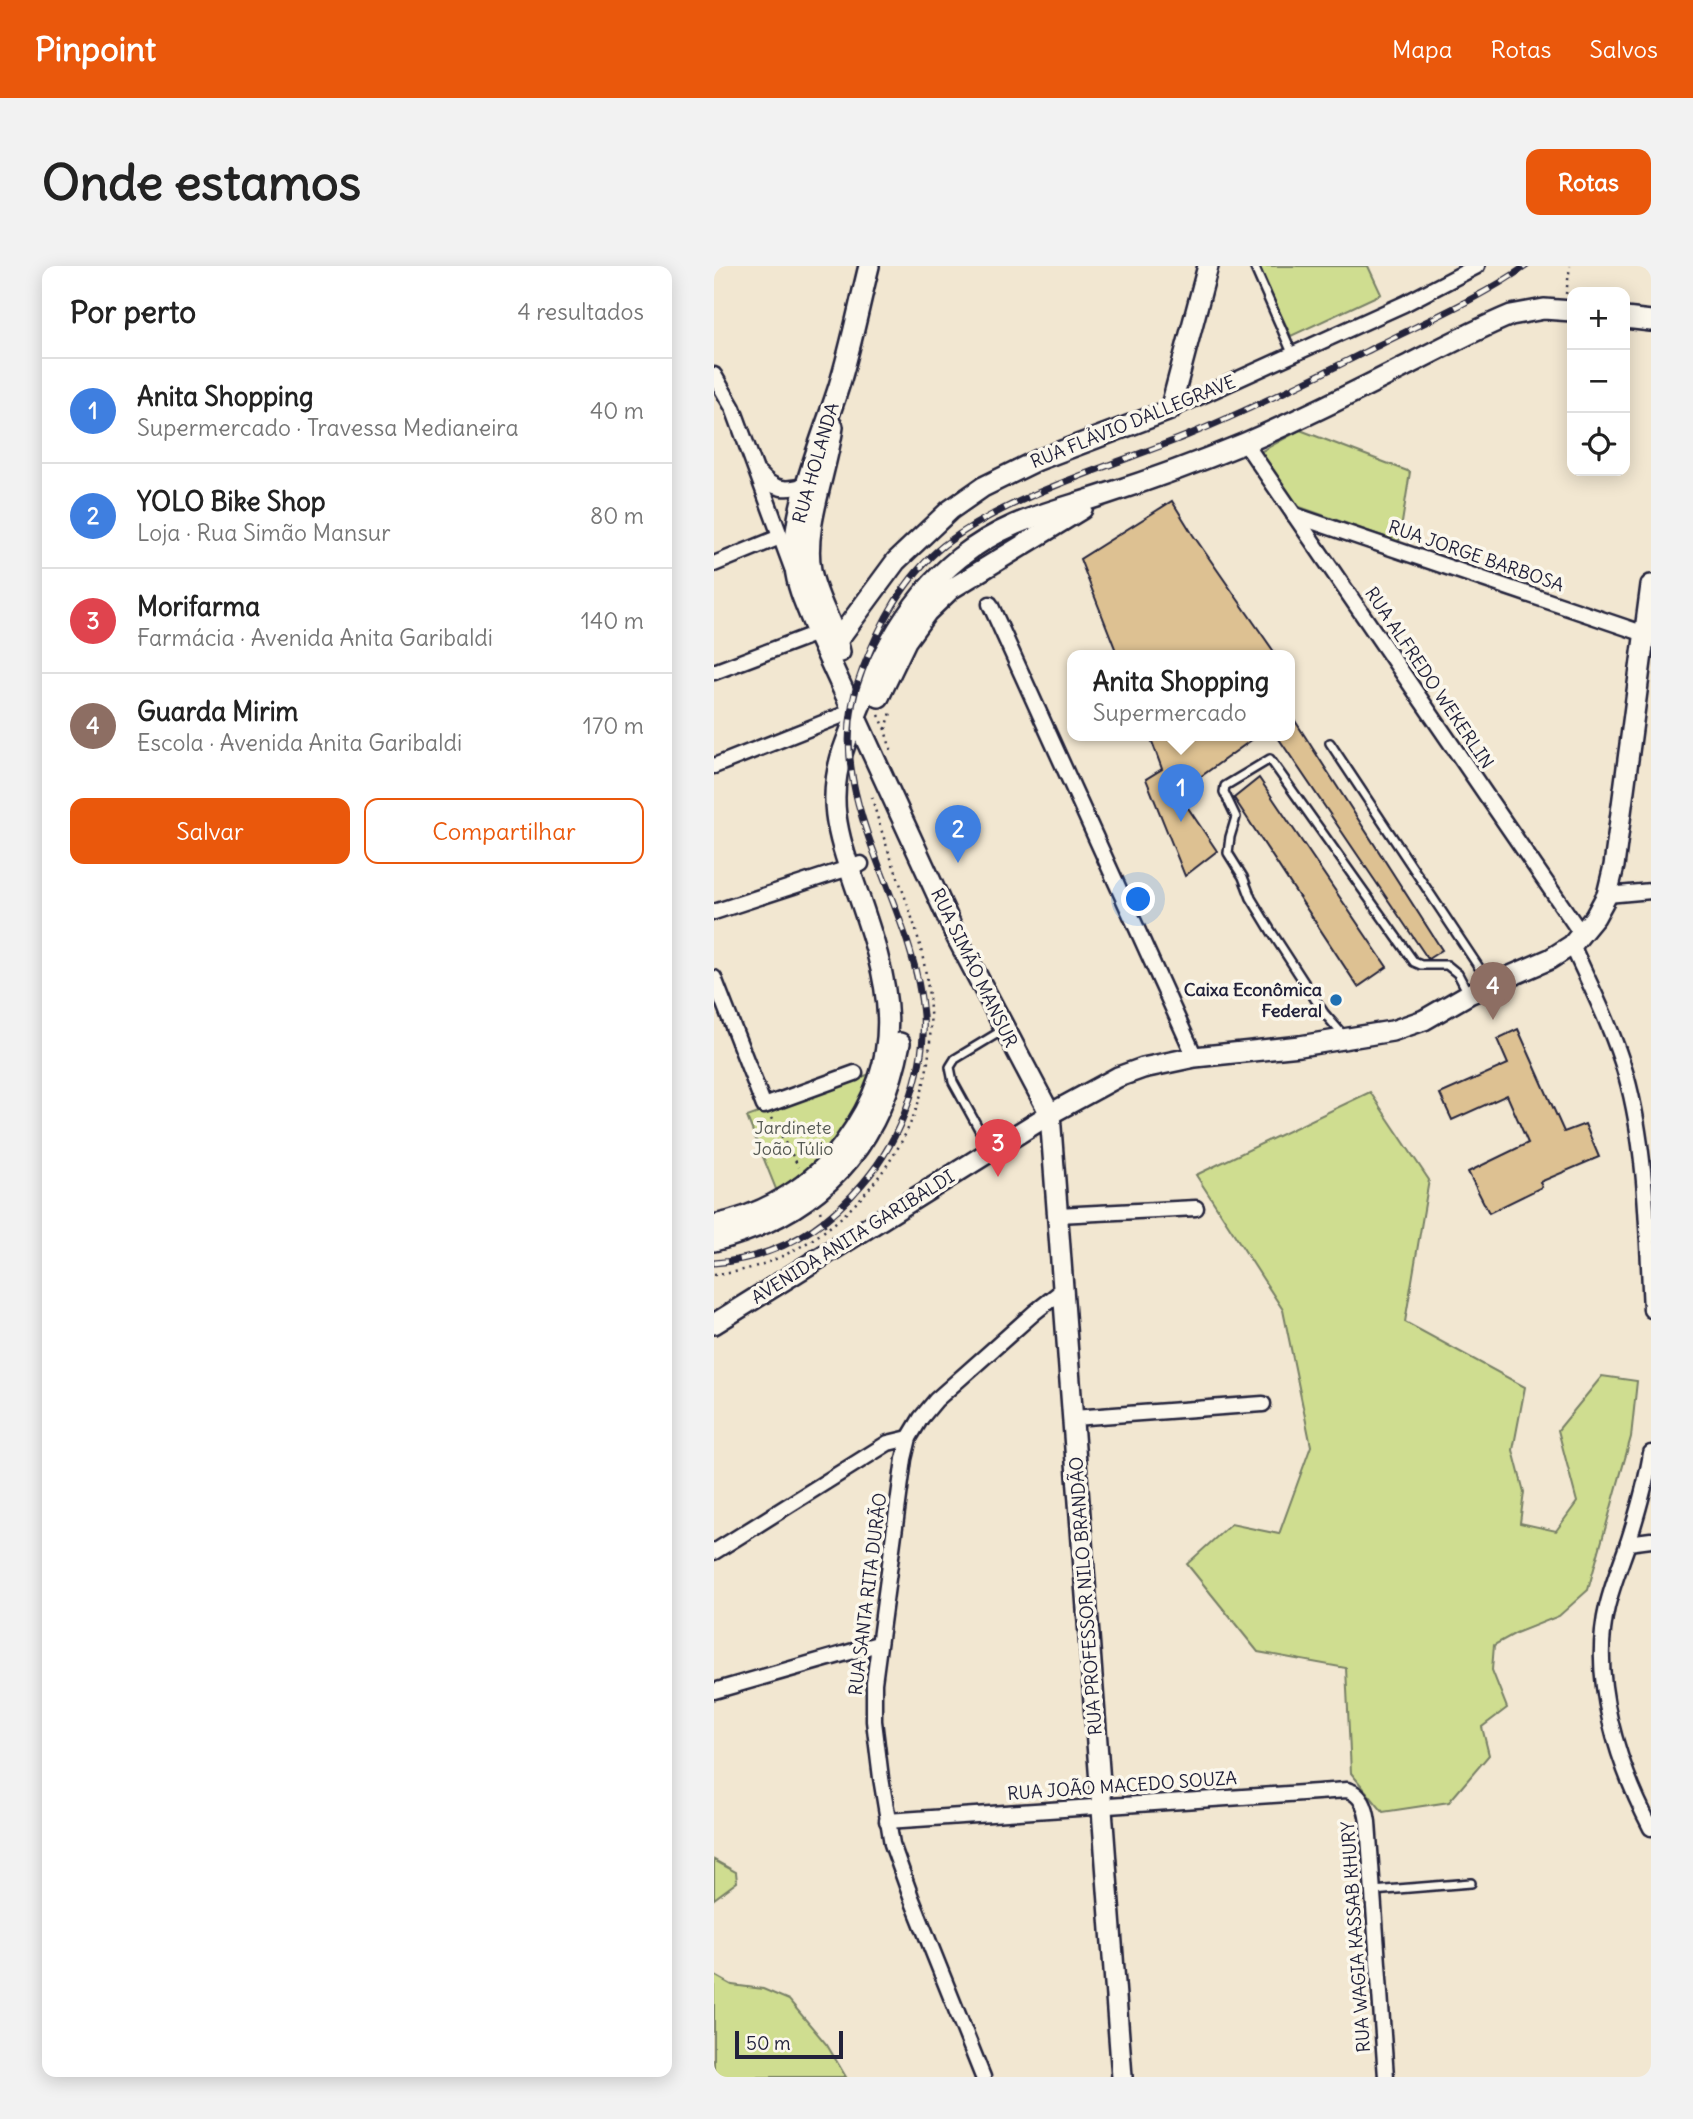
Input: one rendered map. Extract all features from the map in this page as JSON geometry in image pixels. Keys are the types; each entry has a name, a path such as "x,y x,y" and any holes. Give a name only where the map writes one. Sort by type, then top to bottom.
{"main road":[{"name":"RUA HOLANDA","path":"806,582 795,568 796,536 816,450 839,384 869,266"},
{"path":"1170,410 1208,266"},
{"path":"714,1225 730,1222 776,1203 807,1181 836,1154 866,1108 876,1086 887,1039 888,1012 882,965 855,866 844,807 843,786 855,716 892,636 911,607 956,560 993,533 1015,523 1104,495 1245,443 1327,406 1511,315 1527,310 1567,310"},
{"path":"1630,319 1651,321"},
{"name":"RUA HOLANDA","path":"806,582 810,567 811,536 829,455 839,384"},
{"name":"RUA FLÁVIO DALLEGRAVE","path":"837,641 896,561 950,510 983,487 1038,460 1170,410"},
{"path":"855,716 927,612 951,589 1104,495"},
{"name":"RUA SIMÃO MANSUR","path":"806,582 817,633 855,716 957,938 1050,1114"},
{"name":"RUA SIMÃO MANSUR","path":"806,582 837,641 855,716"},
{"name":"AVENIDA ANITA GARIBALDI","path":"714,1324 1050,1114 1118,1077 1155,1065 1195,1057 1300,1046 1392,1031 1424,1020 1469,994 1550,959 1577,940 1595,917 1607,895 1617,848 1644,690 1644,634 1651,584"},
{"path":"845,677 860,684 875,674"},
{"path":"714,1241 762,1226 807,1199 833,1178 871,1130 885,1100 900,1041 900,990 892,955 855,866"},
{"name":"RUA PROFESSOR NILO BRANDÃO","path":"1050,1114 1122,2077"}],"street":[{"name":"RUA FLÁVIO DALLEGRAVE","path":"1170,410 1293,356 1477,266"},
{"name":"RUA SIMÃO MANSUR","path":"714,375 733,408 780,537 806,582"},
{"name":"RUA ALFREDO WEKERLIN","path":"1245,443 1577,940 1621,1058 1647,1166 1651,1310"},
{"path":"755,468 765,480 784,490 808,484"},
{"name":"RUA JORGE BARBOSA","path":"1294,515 1644,634"},
{"path":"714,564 780,537"},
{"path":"990,604 1195,1057"},
{"path":"714,672 817,633"},
{"path":"714,766 855,716"},
{"path":"714,912 855,866"},
{"path":"1607,895 1651,891"},
{"path":"714,978 764,1106 855,1073"},
{"path":"1058,1215 1196,1208"},
{"name":"RUA SANTA RITA DURÃO","path":"983,2077 901,1871 887,1821 873,1701 878,1644 909,1438 921,1418 950,1386 1063,1290"},
{"path":"1073,1418 1263,1404"},
{"path":"714,1552 888,1443 909,1438"},
{"path":"1651,1453 1641,1501 1607,1605 1602,1653 1606,1696 1614,1734 1630,1784 1651,1828"},
{"path":"1628,1543 1651,1540"},
{"path":"714,1691 878,1644"},
{"name":"RUA JOÃO MACEDO SOUZA","path":"887,1821 1347,1790 1359,1796"},
{"name":"RUA WAGIA KASSAB KHURY","path":"1359,1796 1366,1812 1386,2077"}],"lane":[{"path":"1254,266 1293,356"},
{"path":"1330,743 1490,985"},
{"path":"1346,1038 1324,1013 1271,931 1228,853 1236,817 1224,792 1225,786 1270,759 1414,962 1422,965 1447,965 1458,974 1469,994"},
{"path":"992,1151 953,1082 950,1067 955,1059 1004,1030"},
{"path":"1373,1891 1471,1883"}],"path":[{"path":"1570,266 1570,287"},
{"path":"886,729 893,755"},
{"path":"764,1106 807,1181"},
{"path":"817,1203 834,1249"}],"green space":[{"path":"1258,266 1368,266 1381,294 1291,336"},
{"path":"1300,430 1410,472 1399,542 1294,505 1260,452"},
{"name":"Jardinete João Túlio","path":"873,1073 850,1121 820,1160 778,1194 747,1117"},
{"path":"1370,1092 1429,1180 1405,1322 1525,1387 1513,1450 1524,1492 1520,1523 1556,1531 1577,1502 1558,1430 1602,1376 1637,1381 1631,1437 1588,1590 1559,1616 1494,1645 1492,1670 1507,1708 1482,1727 1489,1755 1449,1802 1383,1812 1351,1773 1346,1668 1258,1652 1187,1564 1231,1524 1279,1534 1311,1446 1283,1310 1196,1175"},
{"path":"714,1860 736,1872 737,1882 714,1899"},
{"path":"714,1975 732,1985 763,1989 789,2000 827,2045 846,2077 714,2077"}],"building":[{"path":"1172,501 1273,650 1116,650 1080,559"},
{"path":"1295,721 1442,950 1428,959 1280,741 1295,741"},
{"path":"1152,741 1250,741 1178,793 1217,851 1185,876 1146,779 1162,769"},
{"path":"1259,778 1387,967 1358,987 1234,798"},
{"path":"1518,1029 1564,1132 1585,1124 1599,1157 1540,1182 1542,1187 1489,1213 1468,1172 1528,1143 1507,1095 1452,1120 1440,1094 1508,1064 1497,1039"}],"railway":[{"path":"714,1263 737,1260 778,1248 797,1239 832,1215 863,1183 883,1156 900,1125 915,1082 922,1049 923,1026 916,971 858,802 850,760 850,716 862,671 877,636 895,602 917,572 944,545 999,511 1061,483 1186,436 1259,404 1454,308 1526,266"}],"place":[{"name":"Anita Shopping","path":"1181,822"},
{"name":"YOLO Bike Shop","path":"958,863"},
{"name":"Caixa Econômica Federal","path":"1336,1000"},
{"name":"Guarda Mirim","path":"1493,1020"},
{"name":"Morifarma","path":"998,1177"}]}
